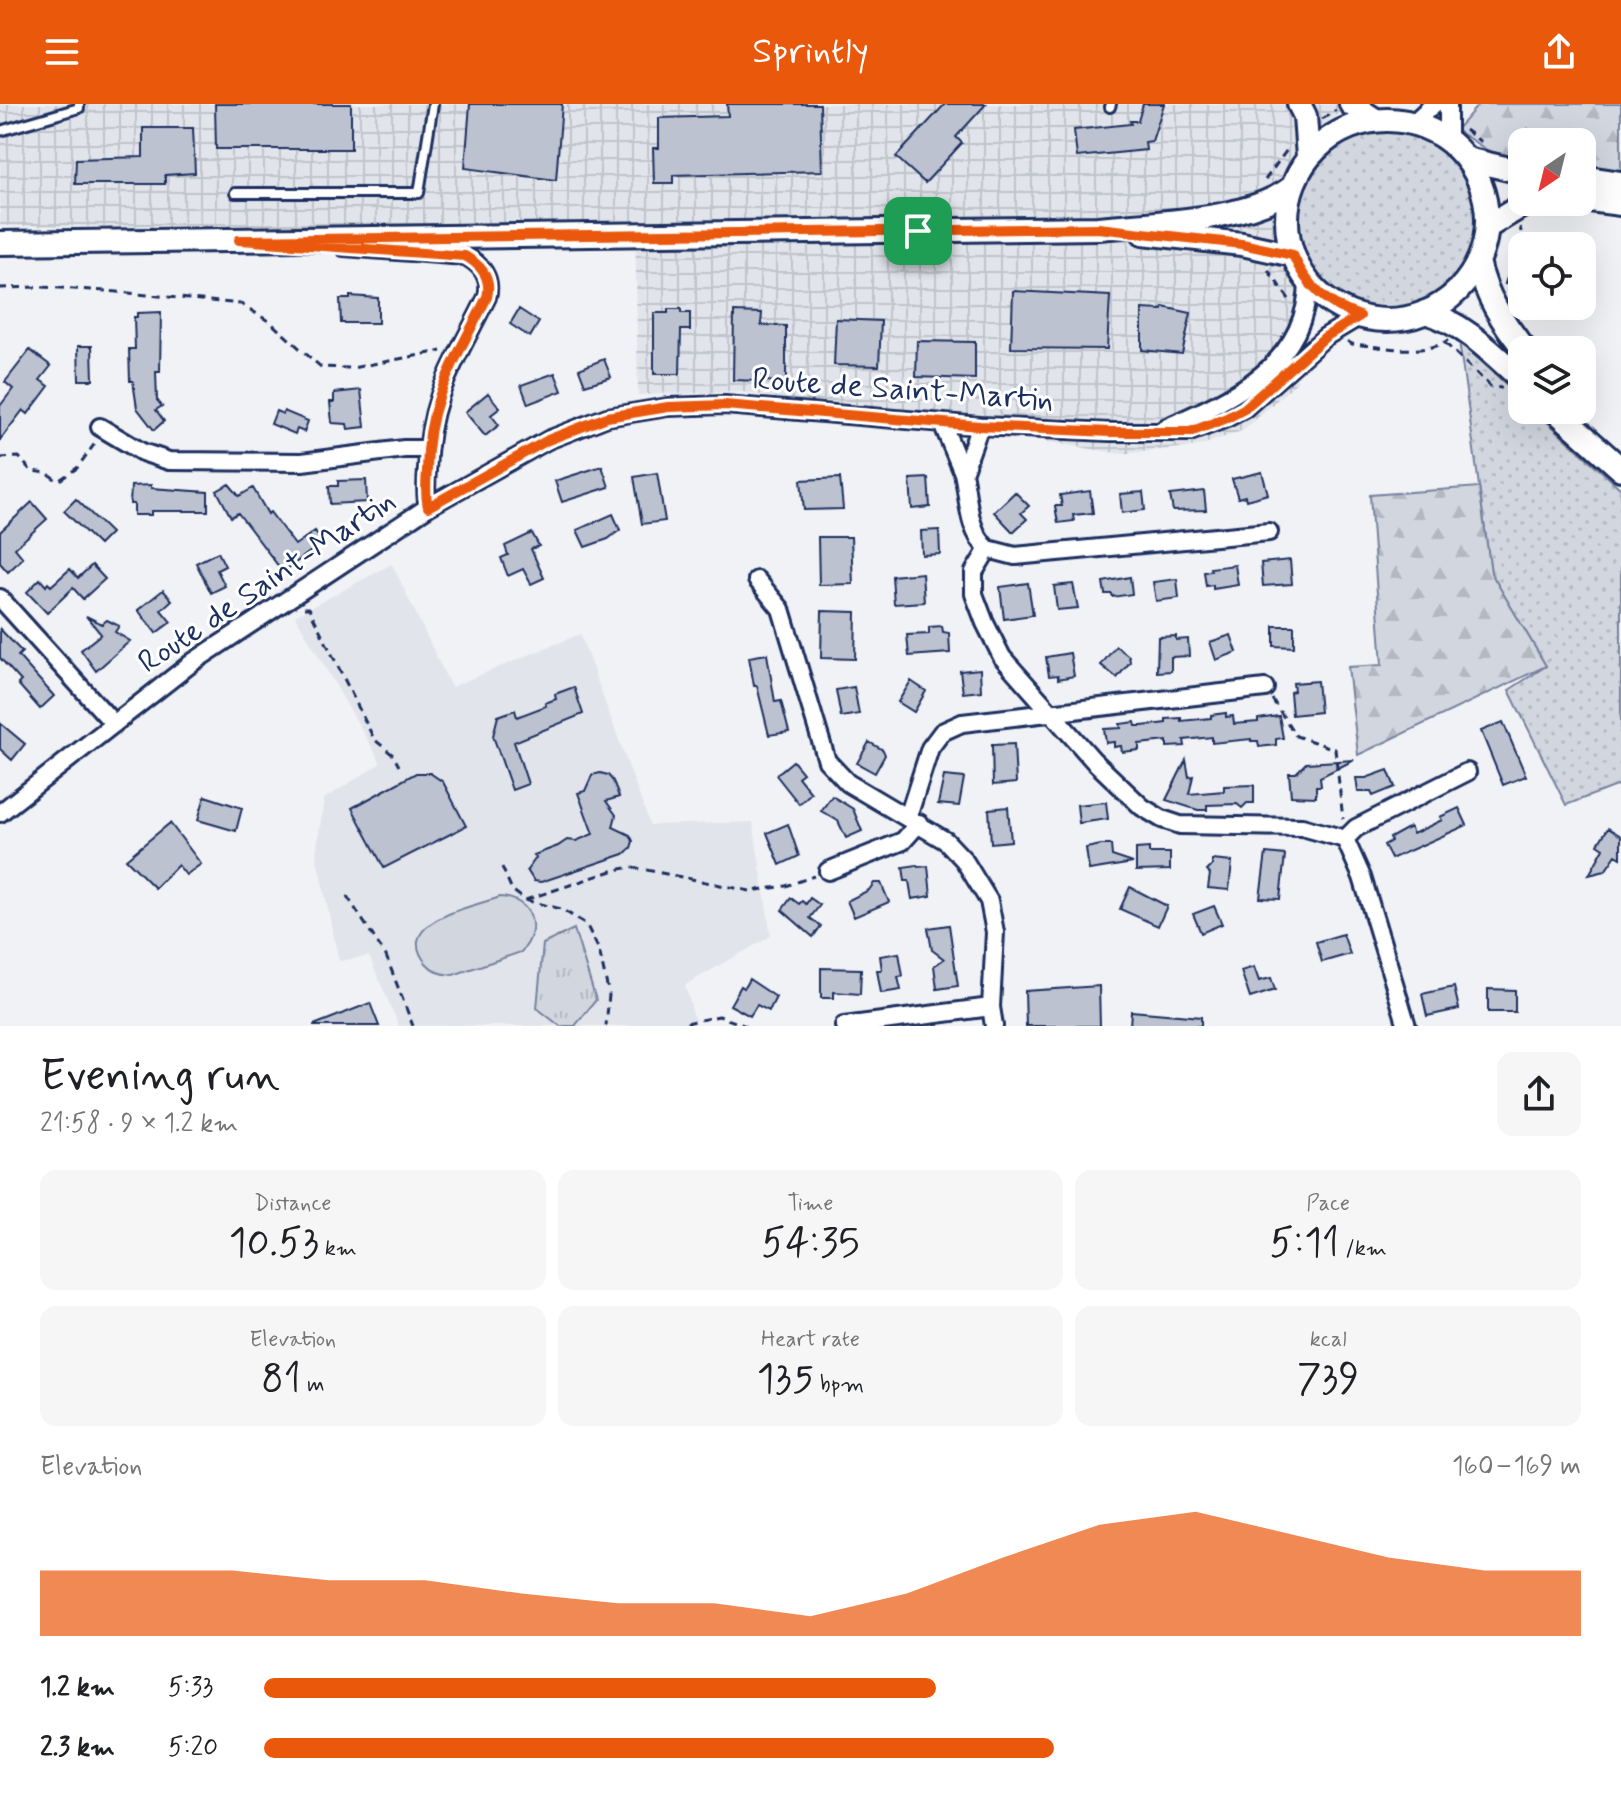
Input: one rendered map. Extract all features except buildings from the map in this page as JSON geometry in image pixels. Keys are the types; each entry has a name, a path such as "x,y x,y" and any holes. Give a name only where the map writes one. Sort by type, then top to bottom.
{"main road":[{"path":"1299,104 1305,116 1308,157"},
{"path":"1351,104 1375,120"},
{"path":"1375,120 1413,123 1448,140 1466,159 1480,184 1485,198 1487,227 1478,261 1457,292 1425,312 1393,320 1360,316 1327,301 1308,282 1293,255 1286,222 1291,188 1308,157 1338,132 1375,120"},
{"path":"1466,159 1508,169"},
{"path":"1596,179 1621,183"},
{"path":"0,243 1098,228 1253,209 1277,199 1291,188"},
{"path":"1596,201 1621,204"},
{"path":"1487,227 1508,214"},
{"path":"1098,228 1265,248 1293,255"},
{"path":"1478,261 1491,300 1515,336"},
{"path":"1425,312 1438,316 1453,336 1508,378"},
{"path":"1572,424 1621,469"},
{"path":"1583,424 1600,447"}],"street":[{"path":"1413,123 1443,107 1448,140"},
{"path":"239,240 465,256 476,262 485,273 489,288 487,297 447,371 432,416 427,449 428,507"},
{"path":"1156,432 1215,406 1251,385 1284,350 1304,312 1308,282"},
{"name":"Route de Saint-Martin","path":"0,813 193,662 428,507 548,440 607,417 668,407 725,405 980,426 1190,432 1227,418 1258,398 1333,332 1360,316"},
{"path":"942,423 963,473 972,524 981,543 988,549 1015,556 1269,532"},
{"path":"963,473 980,426"},
{"path":"100,427 142,452 169,461 302,462 427,449"},
{"path":"988,549 974,572 974,594 1002,657 1093,760 1142,807 1180,825 1302,827 1345,839"},
{"path":"757,580 781,609 827,761 848,783 946,841 964,860 989,901 995,932 991,1007 994,1026"},
{"path":"0,598 114,724"},
{"path":"828,871 903,841 913,820 930,748 942,732 962,723 1265,688"},
{"path":"1345,839 1356,828 1467,772"},
{"path":"1345,839 1362,877 1407,1026"},
{"path":"844,1026 991,1007"}],"lane":[{"path":"0,131 79,108 79,104"},
{"path":"235,193 419,193 433,104"}],"path":[{"path":"1262,205 1261,187 1285,150 1345,104"},
{"path":"1443,107 1464,121 1465,131 1488,146"},
{"path":"1491,300 1506,284 1522,236 1523,216"},
{"path":"1265,248 1267,267 1286,299 1304,312"},
{"path":"0,288 75,289 241,304 270,322 321,367 352,368 445,350 456,355"},
{"path":"1333,332 1352,344 1419,348 1453,336 1491,387 1508,386"},
{"path":"0,458 19,457 31,471 47,473 58,481 87,456 95,445 100,427"},
{"path":"294,608 309,608 374,739 393,755 399,766"},
{"path":"1265,688 1296,736 1335,749 1345,839"},
{"path":"502,867 512,890 525,900 561,909 586,924 599,950 609,995 606,1026"},
{"path":"525,900 632,867 750,891 786,886 828,871"},
{"path":"347,896 386,956 413,1026"},
{"path":"673,1026 719,1016 746,1026"}],"shaded area":[{"path":"0,104 1352,104 1296,146 1289,166 1276,183 1276,238 1298,279 1298,315 1275,351 1298,381 1244,430 1199,446 1122,454 742,392 638,395 635,220 346,228 0,226"},
{"path":"392,564 451,687 580,634 650,825 753,822 771,936 685,985 695,1022 676,1026 399,1026 369,956 339,961 316,854 324,799 381,763 295,616"}],"green space":[{"path":"1479,104 1621,104 1621,177 1596,173 1596,128 1508,128 1508,159 1498,157 1456,130"},
{"path":"1386,132 1420,138 1449,158 1469,187 1475,221 1469,255 1449,284 1420,304 1386,310 1352,304 1323,284 1303,255 1297,221 1303,187 1323,158 1352,138"},
{"path":"1459,341 1508,386 1508,424 1549,424 1621,489 1621,784 1566,805 1509,690 1546,666 1491,573"},
{"path":"1479,487 1491,573 1546,666 1358,755 1348,667 1382,665 1370,495"},
{"path":"500,897 519,903 530,916 531,934 521,952 453,975 438,972 426,963 418,949 419,936 427,926 456,911"},
{"path":"574,929 596,1000 575,1026 560,1026 537,1008 543,944"}],"route":[{"path":"1098,228 1280,251 1293,255 1303,276 1320,295 1335,306 1360,316 1325,337 1244,409 1190,432 980,426 725,405 668,407 607,417 548,440 428,507 427,449 432,416 447,371 487,297 489,288 485,273 476,262 465,256 239,240 738,234 918,231 1098,228"}]}
